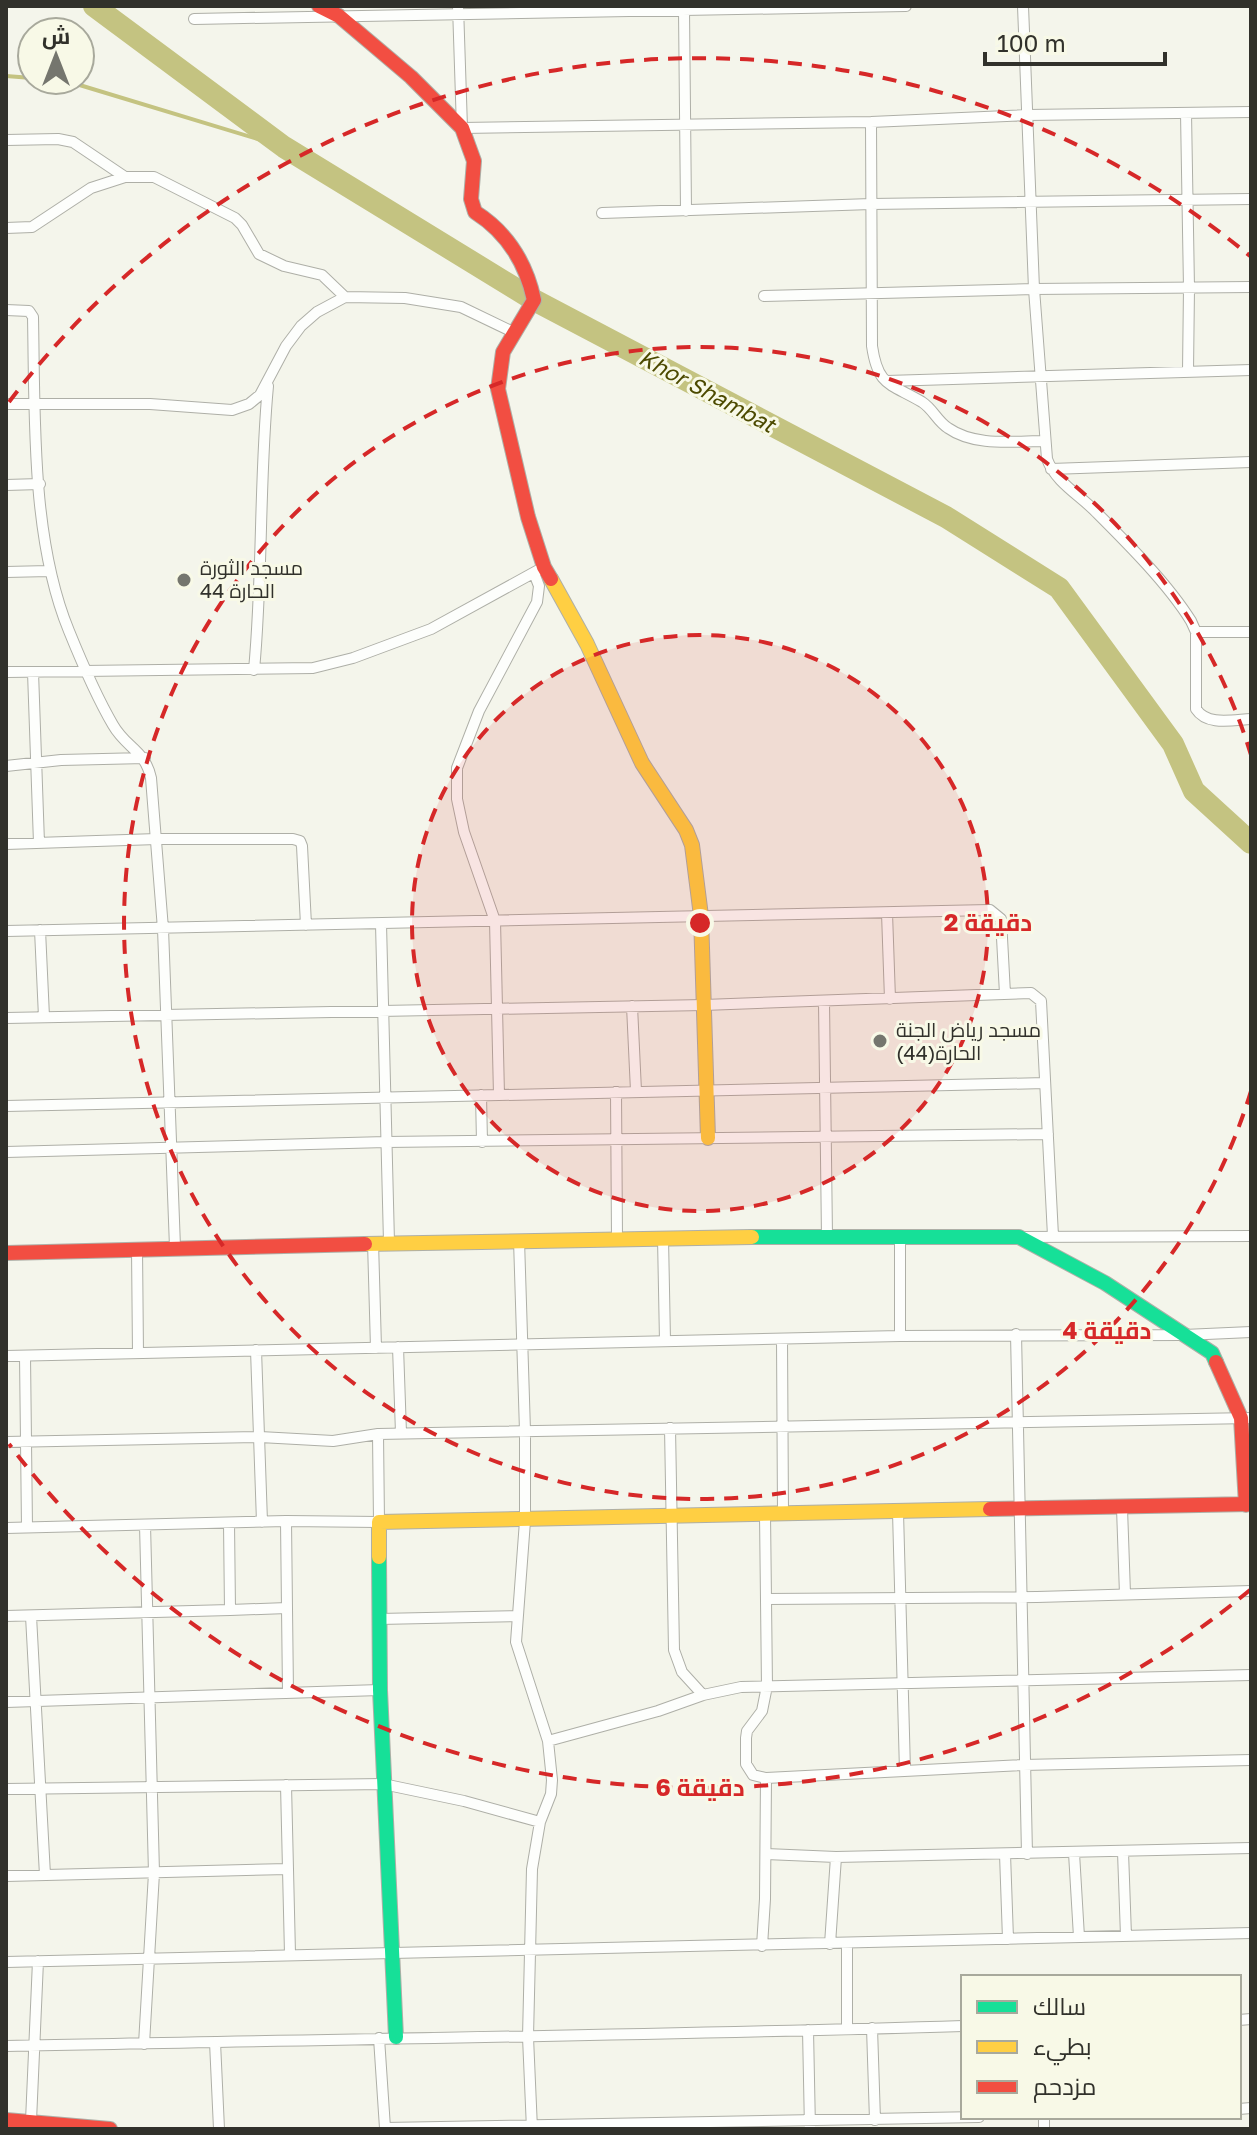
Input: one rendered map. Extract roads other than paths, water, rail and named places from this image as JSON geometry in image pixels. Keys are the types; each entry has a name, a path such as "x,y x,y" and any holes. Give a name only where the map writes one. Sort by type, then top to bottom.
{"street":[{"path":"319,6 339,16 411,77 462,128 1251,112"},
{"path":"194,19 458,10 906,6"},
{"path":"1023,6 1039,375 1045,441 1051,469 1129,546 1185,611 1196,632 1196,709 1201,716 1209,720 1251,719"},
{"path":"458,10 462,128 474,161 471,199 475,212 494,224 528,271 534,300 503,352 498,389 539,570 539,592 537,602 479,711 457,768 457,799 464,832 495,921 499,1095"},
{"path":"684,10 686,211"},
{"path":"1186,113 1188,371"},
{"path":"871,122 872,346 875,366 885,381 930,407 944,426 958,434 977,440 1045,441"},
{"path":"6,140 58,139 73,142 125,177"},
{"path":"6,228 32,227 91,188 125,177 154,177 221,209 242,225 259,254 284,266 322,275 345,297"},
{"path":"602,213 871,204 1251,199"},
{"path":"764,296 1251,287"},
{"path":"254,670 261,592 261,484 269,384 286,346 301,326 317,312 345,297 405,298 461,307 513,332"},
{"path":"6,310 29,311 33,317 34,404 42,525 49,571 69,631 115,729 145,758 151,778 163,929 175,1247"},
{"path":"885,381 1251,370"},
{"path":"6,404 150,404 232,410 249,404 269,384"},
{"path":"1051,469 1251,462"},
{"path":"6,485 40,484"},
{"path":"6,672 313,668 431,629 539,570"},
{"path":"539,570 587,644 642,763 686,830 692,845 701,916 708,1138"},
{"path":"6,572 49,571"},
{"path":"1196,632 1251,632"},
{"path":"33,672 39,843"},
{"path":"6,766 145,758"},
{"path":"6,844 293,839 300,841 306,925"},
{"path":"6,931 990,910 1001,919 1005,994"},
{"path":"887,913 890,999"},
{"path":"381,924 389,1242"},
{"path":"40,930 44,1017"},
{"path":"6,1018 704,1005 1031,993 1040,998 1053,1236"},
{"path":"824,1002 827,1236"},
{"path":"632,1006 636,1091"},
{"path":"6,1106 1045,1083"},
{"path":"616,1092 617,1238"},
{"path":"481,1095 482,1142"},
{"path":"6,1152 386,1142 1048,1134"},
{"path":"900,1235 900,1336"},
{"path":"6,1253 617,1238 1251,1236"},
{"path":"6,1528 286,1521 525,1521 1249,1504 1246,1418 1212,1353 1105,1283 1019,1237"},
{"path":"663,1238 665,1341"},
{"path":"519,1240 525,1521 516,1642 548,1741 552,1780 551,1794 540,1822 532,1859 528,2037 532,2126"},
{"path":"373,1242 376,1348"},
{"path":"137,1248 138,1353"},
{"path":"6,1356 900,1336 1251,1332"},
{"path":"1016,1334 1027,1854"},
{"path":"782,1339 783,1514"},
{"path":"398,1347 401,1433"},
{"path":"256,1350 262,1522"},
{"path":"25,1356 27,1527"},
{"path":"6,1442 260,1437 333,1441 401,1433 1246,1418"},
{"path":"670,1428 674,1650 682,1672 703,1695"},
{"path":"378,1434 380,1690 396,2037"},
{"path":"1122,1508 1125,1594"},
{"path":"898,1512 905,1771"},
{"path":"765,1514 767,1686 762,1711 747,1731 745,1753 748,1770 753,1775 766,1778 1023,1765 1251,1760"},
{"path":"286,1521 288,1693"},
{"path":"229,1523 230,1610"},
{"path":"144,2044 154,1873 145,1525"},
{"path":"767,1599 1251,1591"},
{"path":"6,1616 287,1608"},
{"path":"31,1616 45,1875"},
{"path":"379,1619 517,1616"},
{"path":"548,1741 658,1711 703,1695 741,1687 1251,1675"},
{"path":"6,1702 380,1690"},
{"path":"762,1946 766,1778"},
{"path":"6,1789 383,1784 464,1801 540,1822"},
{"path":"286,1785 290,1954"},
{"path":"766,1854 836,1857 1251,1848"},
{"path":"1123,1852 1126,1936"},
{"path":"1074,1853 1079,1937"},
{"path":"1005,1854 1008,1939"},
{"path":"830,1944 836,1857"},
{"path":"6,1876 288,1869"},
{"path":"6,1962 1251,1933"},
{"path":"847,1943 847,2029"},
{"path":"31,2121 38,1961"},
{"path":"6,2046 961,2026"},
{"path":"872,2028 875,2120"},
{"path":"808,2030 810,2125"},
{"path":"379,2038 385,2128 810,2125 875,2120 904,2124 961,2119"},
{"path":"215,2042 219,2129"},
{"path":"6,2120 110,2129"}],"waterway":[{"name":"Khor Shambat","path":"94,6 284,147 534,300 946,517 1059,588 1173,744 1194,791 1251,843"},
{"path":"6,76 16,77"},
{"path":"96,90 284,147"}],"place":[{"name":"مسجد الثورة الحارة 44","path":"184,580"},
{"name":"مسجد رياض الجنة الحارة(44)","path":"880,1041"}]}
